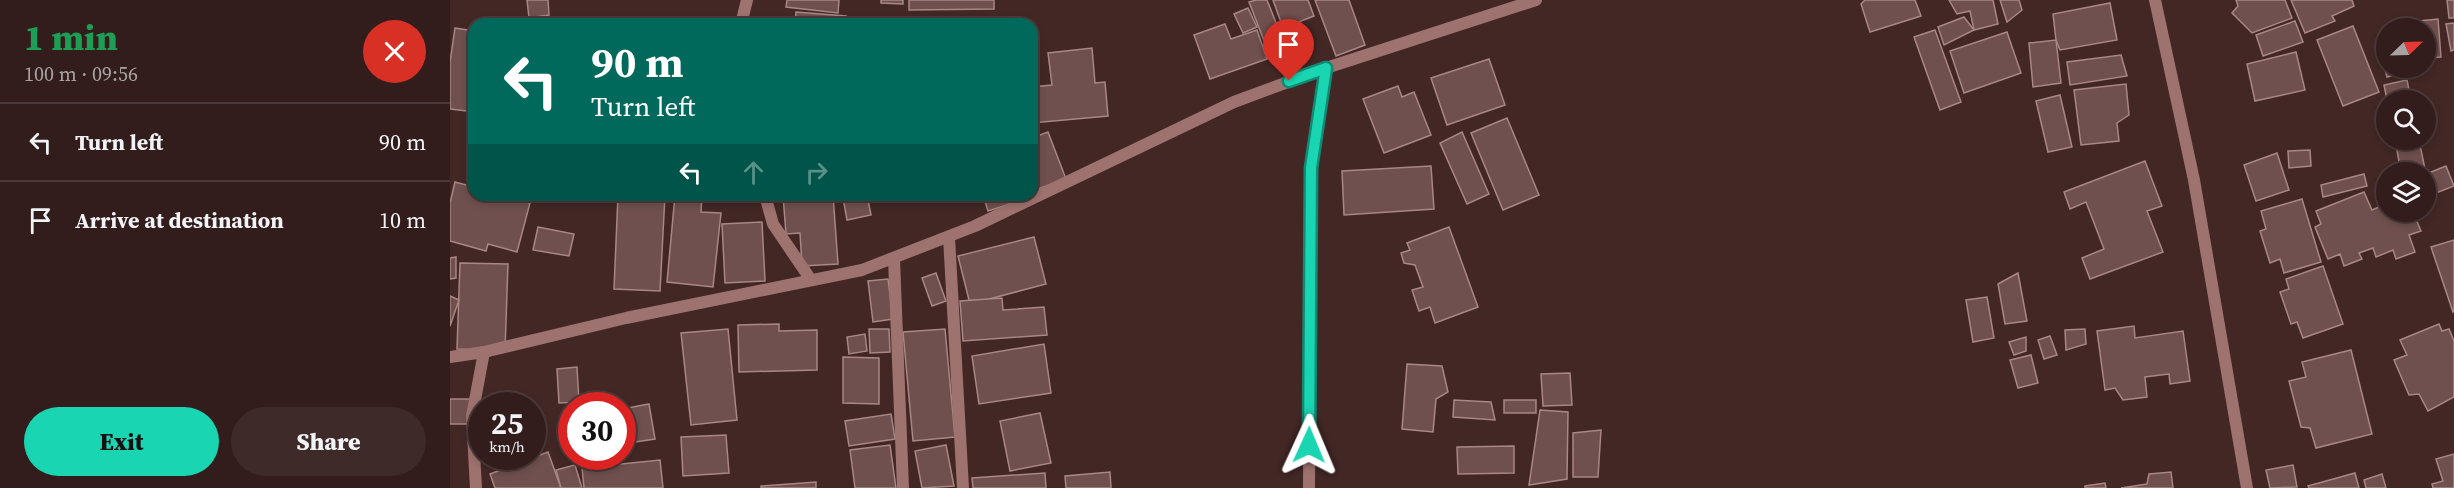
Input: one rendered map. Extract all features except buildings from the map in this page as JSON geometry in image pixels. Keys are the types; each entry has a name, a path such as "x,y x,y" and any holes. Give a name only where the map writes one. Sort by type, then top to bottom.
{"street":[{"path":"742,18 747,0"},
{"path":"1038,195 1234,102 1326,68 1536,0"},
{"path":"2155,0 2194,180 2247,488"},
{"path":"1309,488 1311,168 1326,68"},
{"path":"767,201 773,224 811,280"},
{"path":"450,357 484,352 626,318 862,270 949,237 1025,201"},
{"path":"949,237 963,488"},
{"path":"894,258 903,488"},
{"path":"476,488 472,416 484,352"}],"route":[{"path":"1289,81 1326,68 1311,168 1309,445"}]}
